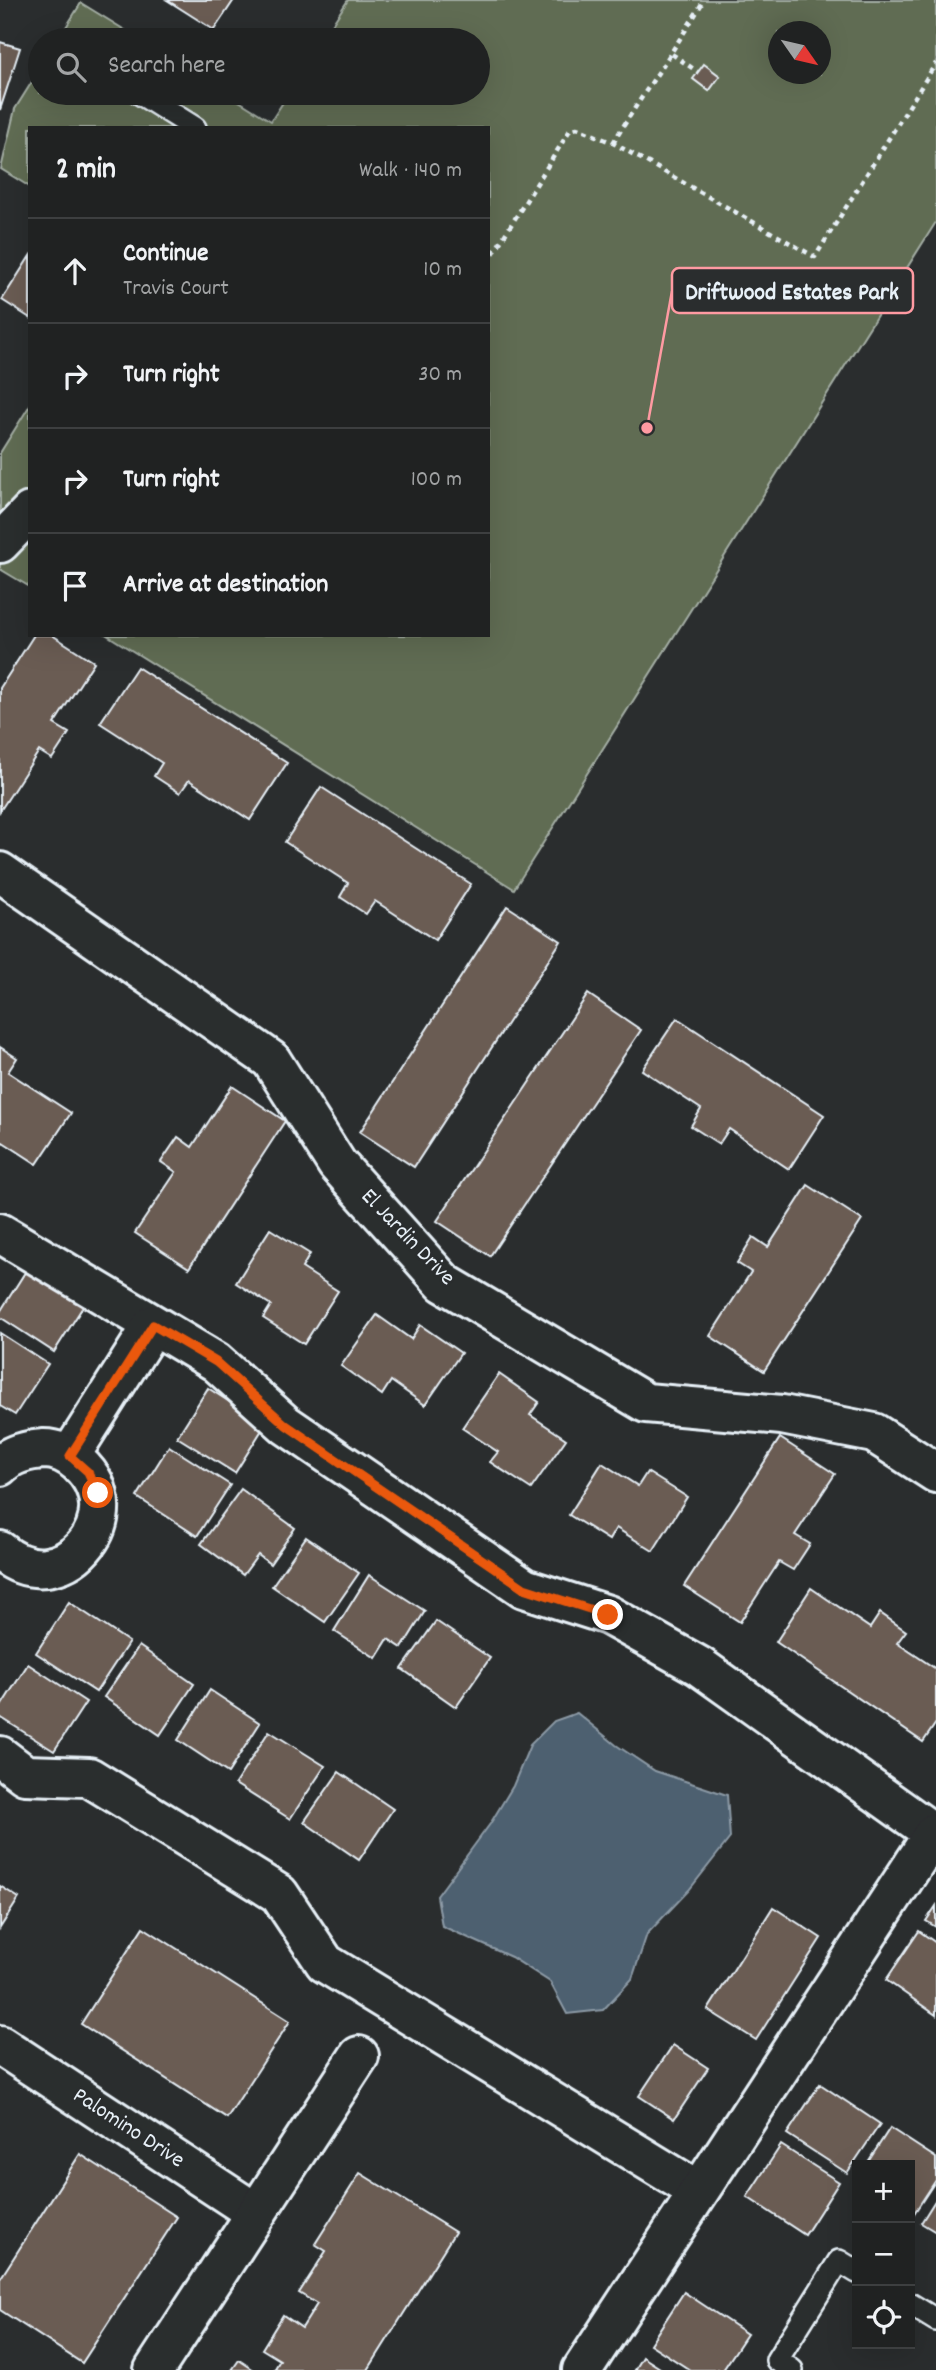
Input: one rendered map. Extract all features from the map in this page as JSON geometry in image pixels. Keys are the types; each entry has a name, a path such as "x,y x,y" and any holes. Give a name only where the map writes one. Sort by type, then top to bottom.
{"street":[{"path":"0,543 28,514"},
{"name":"El Jardin Drive","path":"0,872 271,1060 337,1164 444,1283 646,1403 782,1415 874,1433 936,1473"},
{"path":"0,1233 216,1362 286,1425 524,1588 608,1615 699,1666 935,1834 582,2370"},
{"path":"70,1456 153,1325"},
{"path":"0,1466 4,1461 25,1451 48,1449 70,1456 88,1472 98,1493 99,1516 92,1538 76,1556 56,1566 33,1568 4,1563"},
{"path":"0,1756 25,1775 89,1777 279,1894 325,1963 698,2191"},
{"name":"Palomino Drive","path":"0,2045 256,2213"},
{"path":"154,2370 359,2056"}],"lane":[{"path":"158,105 192,126"},
{"path":"792,2370 777,2360 839,2261 852,2269"},
{"path":"915,2307 936,2320"}],"path":[{"path":"613,143 704,0"},
{"path":"672,54 698,72"},
{"path":"490,259 570,130 577,128 613,143 815,257 936,63"}],"green space":[{"path":"348,0 936,0 936,222 514,889 110,637 490,637 490,126 28,126 28,186 1,169 15,109 28,88 28,105 245,105 271,121 281,105 490,105 490,28 330,28"},
{"path":"81,3 122,28 65,28"},
{"path":"28,408 28,586 0,569 0,453"}],"water":[{"path":"577,1713 616,1745 655,1771 727,1795 730,1838 689,1890 647,1934 632,1979 603,2010 567,2014 550,1982 511,1957 442,1926 437,1896 490,1824 513,1786 530,1745 554,1721"}],"building":[{"path":"167,0 234,0 215,28 211,28"},
{"path":"0,42 20,48 0,110"},
{"path":"704,64 720,76 709,91 693,79"},
{"path":"28,259 28,317 2,300"},
{"path":"33,637 55,637 94,662 54,724 69,733 52,759 39,751 0,811 0,688"},
{"path":"137,667 287,763 250,820 189,780 180,793 154,776 162,763 100,723"},
{"path":"321,787 471,884 435,940 375,901 366,914 340,897 348,883 285,842"},
{"path":"507,906 561,941 414,1167 360,1132"},
{"path":"588,994 641,1030 490,1256 437,1221"},
{"path":"677,1018 824,1115 789,1169 729,1129 719,1144 691,1126 701,1109 642,1070"},
{"path":"0,1047 17,1058 8,1072 71,1113 37,1164 3,1142 0,1146"},
{"path":"232,1086 285,1121 189,1268 135,1233 176,1172 161,1162 178,1137 192,1147"},
{"path":"808,1185 862,1220 764,1371 710,1336 751,1272 737,1263 753,1237 768,1247"},
{"path":"270,1229 310,1254 302,1268 338,1291 304,1344 263,1318 271,1305 236,1283"},
{"path":"29,1266 86,1302 54,1352 0,1317 0,1312"},
{"path":"377,1315 411,1339 420,1325 461,1353 425,1405 391,1381 382,1395 341,1366"},
{"path":"0,1333 48,1364 15,1415 0,1406"},
{"path":"499,1374 539,1402 530,1415 566,1439 531,1489 490,1462 498,1452 462,1428"},
{"path":"208,1388 265,1425 235,1473 177,1437"},
{"path":"780,1438 835,1474 795,1535 810,1544 793,1570 779,1562 740,1622 684,1586"},
{"path":"169,1446 230,1485 197,1536 137,1497"},
{"path":"602,1463 638,1486 647,1472 687,1497 653,1551 616,1528 609,1540 569,1515"},
{"path":"241,1489 295,1528 270,1564 258,1555 243,1575 201,1544"},
{"path":"306,1537 359,1573 325,1622 272,1586"},
{"path":"369,1575 425,1611 402,1648 388,1639 376,1658 334,1631"},
{"path":"811,1588 870,1628 880,1613 906,1631 897,1643 936,1669 936,1723 923,1742 776,1642"},
{"path":"69,1602 129,1642 96,1692 36,1653"},
{"path":"436,1621 490,1658 456,1707 402,1669"},
{"path":"139,1646 194,1684 160,1735 104,1697"},
{"path":"28,1664 86,1702 54,1751 0,1717 0,1708"},
{"path":"210,1690 260,1723 228,1773 178,1740"},
{"path":"269,1731 325,1766 290,1819 235,1784"},
{"path":"339,1772 393,1809 359,1860 304,1822"},
{"path":"0,1886 19,1898 0,1928"},
{"path":"936,1906 936,1927 926,1921"},
{"path":"773,1907 821,1938 756,2040 708,2010"},
{"path":"143,1927 290,2021 227,2118 81,2024"},
{"path":"919,1931 936,1943 936,2015 886,1980"},
{"path":"673,2045 708,2068 674,2119 639,2096"},
{"path":"820,2084 880,2124 856,2160 852,2160 847,2173 787,2134"},
{"path":"890,2128 936,2158 936,2180 915,2212 915,2160 869,2160"},
{"path":"781,2145 839,2182 805,2235 747,2197"},
{"path":"80,2154 177,2217 82,2363 0,2310 0,2279"},
{"path":"360,2173 455,2232 368,2370 274,2370 280,2360 262,2349 283,2315 302,2328 317,2304 299,2293 326,2251 315,2244"},
{"path":"936,2199 936,2232 921,2223"},
{"path":"684,2292 747,2334 723,2370 690,2370 650,2344"},
{"path":"643,2357 663,2370 635,2370"},
{"path":"239,2360 254,2370 232,2370"}],"place":[{"name":"Driftwood Estates Park","path":"647,428"}],"route":[{"path":"98,1493 88,1472 70,1456 153,1325 216,1362 286,1425 524,1588 608,1615"}]}
